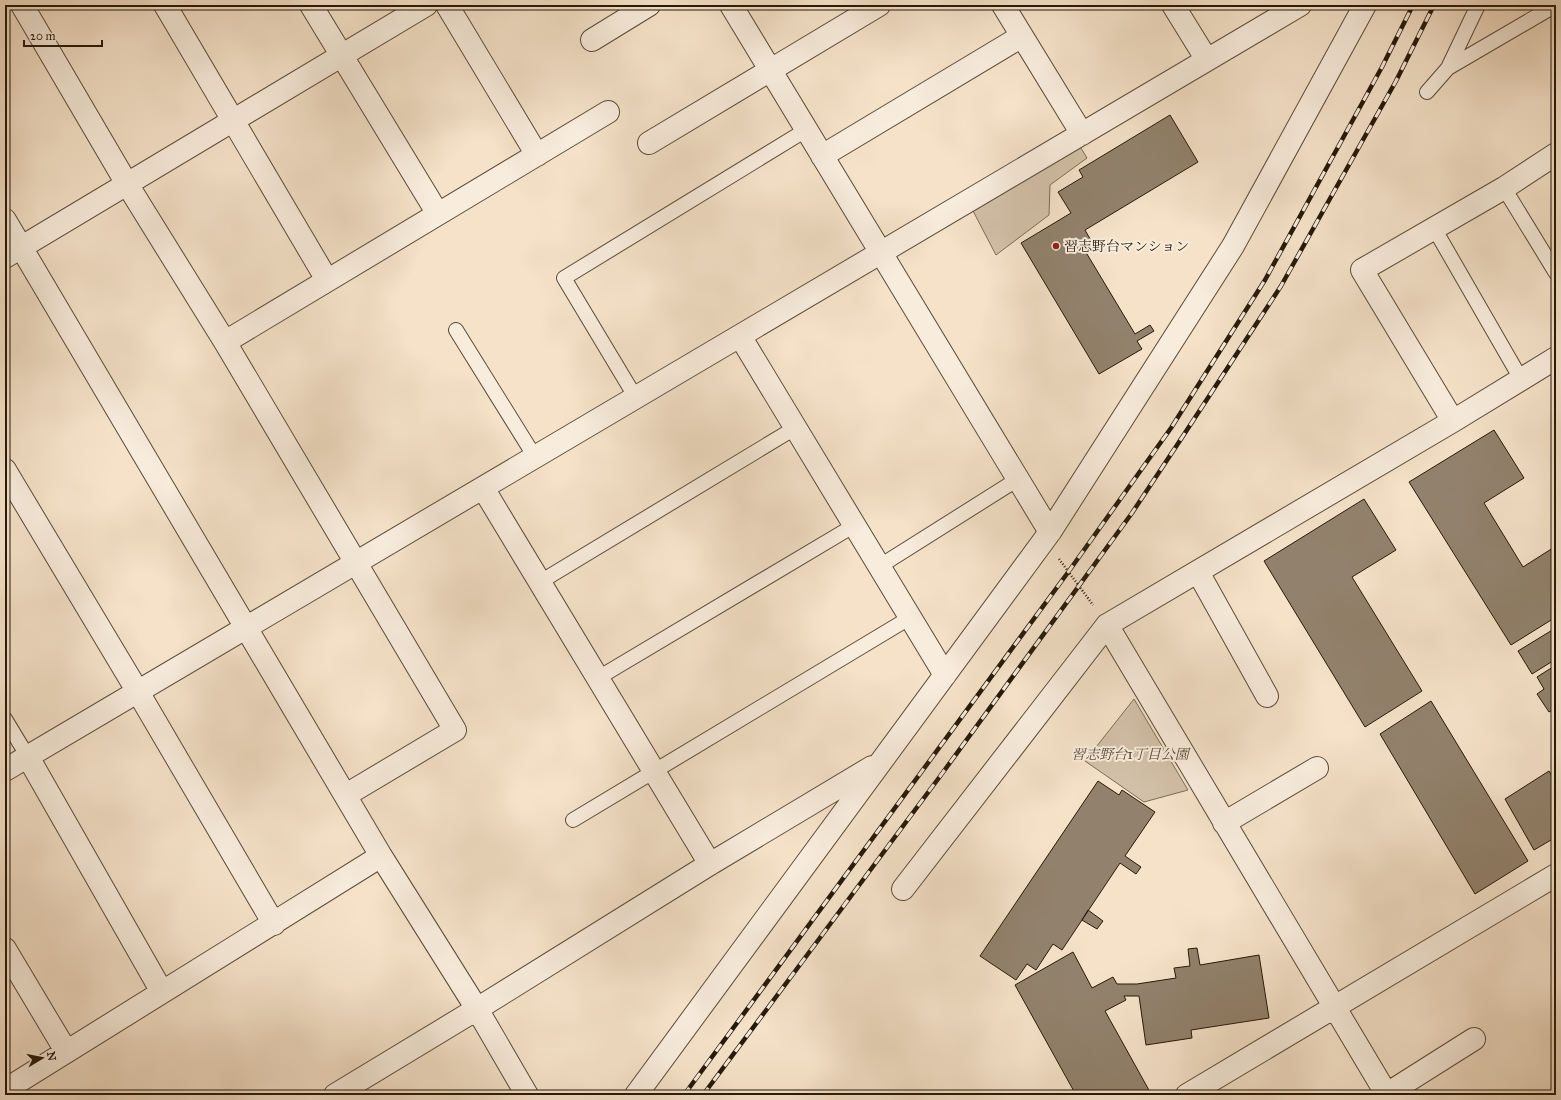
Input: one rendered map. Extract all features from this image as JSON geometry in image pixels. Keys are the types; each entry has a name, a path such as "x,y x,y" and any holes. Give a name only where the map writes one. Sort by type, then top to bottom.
{"street":[{"path":"22,5 127,184 225,342 455,730 346,796"},
{"path":"165,5 327,280"},
{"path":"311,5 438,214"},
{"path":"13,252 426,5"},
{"path":"448,5 537,154"},
{"path":"592,40 649,5"},
{"path":"731,5 1018,479 1047,536"},
{"path":"649,143 879,5"},
{"path":"1003,5 1082,134"},
{"path":"1173,5 1207,60"},
{"path":"5,770 1300,5"},
{"path":"636,1095 1047,536 1233,246 1365,5"},
{"path":"822,156 1022,36"},
{"path":"225,342 608,112"},
{"path":"1453,421 1362,270 1504,188 1556,154"},
{"path":"5,220 13,252 247,628 381,856 476,1009 527,1095"},
{"path":"740,336 945,675"},
{"path":"903,889 1107,625 1453,421 1556,358"},
{"path":"5,470 138,692 274,924"},
{"path":"483,488 710,864"},
{"path":"1198,572 1267,696"},
{"path":"1107,625 1387,1095 1474,1039"},
{"path":"28,757 162,992"},
{"path":"335,1095 710,864 880,762"},
{"path":"1224,823 1317,768"},
{"path":"5,1090 381,856"},
{"path":"1188,1095 1556,875"},
{"path":"5,949 66,1051"}],"lane":[{"path":"1427,92 1448,68 1478,5"},
{"path":"1448,68 1556,5"},
{"path":"636,398 564,278 806,130"},
{"path":"1504,188 1556,273"},
{"path":"1434,228 1521,379"},
{"path":"456,330 535,457"},
{"path":"540,582 795,428"},
{"path":"880,566 1018,479"},
{"path":"598,678 855,525"},
{"path":"573,820 911,618"},
{"path":"5,719 28,757"}],"path":[{"path":"1047,536 1107,625"}],"green space":[{"path":"1078,143 1087,158 1050,185 1049,215 996,255 972,209"},
{"name":"習志野台1丁目公園","path":"1134,699 1188,790 1144,802 1085,761"}],"building":[{"name":"習志野台マンション","path":"1170,115 1198,162 1085,230 1093,244 1084,249 1135,334 1150,325 1154,331 1137,341 1142,349 1099,374 1021,243 1071,213 1058,192 1083,177 1079,170"},
{"path":"1494,430 1524,478 1484,503 1523,567 1556,546 1556,617 1511,645 1409,482"},
{"path":"1364,499 1396,550 1352,577 1422,691 1365,727 1264,561"},
{"path":"1554,629 1556,631 1556,659 1532,674 1518,651"},
{"path":"1556,665 1556,708 1549,712 1537,694 1544,689 1537,677"},
{"path":"1431,701 1528,861 1475,894 1380,734"},
{"path":"1549,771 1556,783 1556,837 1534,850 1505,799"},
{"path":"1098,781 1119,795 1122,790 1155,812 1125,856 1141,867 1136,874 1120,863 1062,950 1053,944 1036,970 1027,964 1016,980 980,956"},
{"path":"1088,910 1103,921 1097,929 1082,920"},
{"path":"1197,948 1200,965 1259,955 1269,1018 1191,1030 1192,1038 1146,1045 1139,996 1124,996 1126,1000 1105,1011 1150,1092 1143,1095 1076,1095 1015,985 1073,952 1092,988 1113,977 1117,984 1137,984 1176,978 1174,968 1190,966 1188,949"}],"railway":[{"path":"684,1095 1069,571 1171,428 1265,280 1382,67 1413,5"},
{"path":"703,1095 941,775 1132,513 1281,286 1396,81 1434,5"}],"place":[{"name":"習志野台マンション","path":"1056,246"}]}
